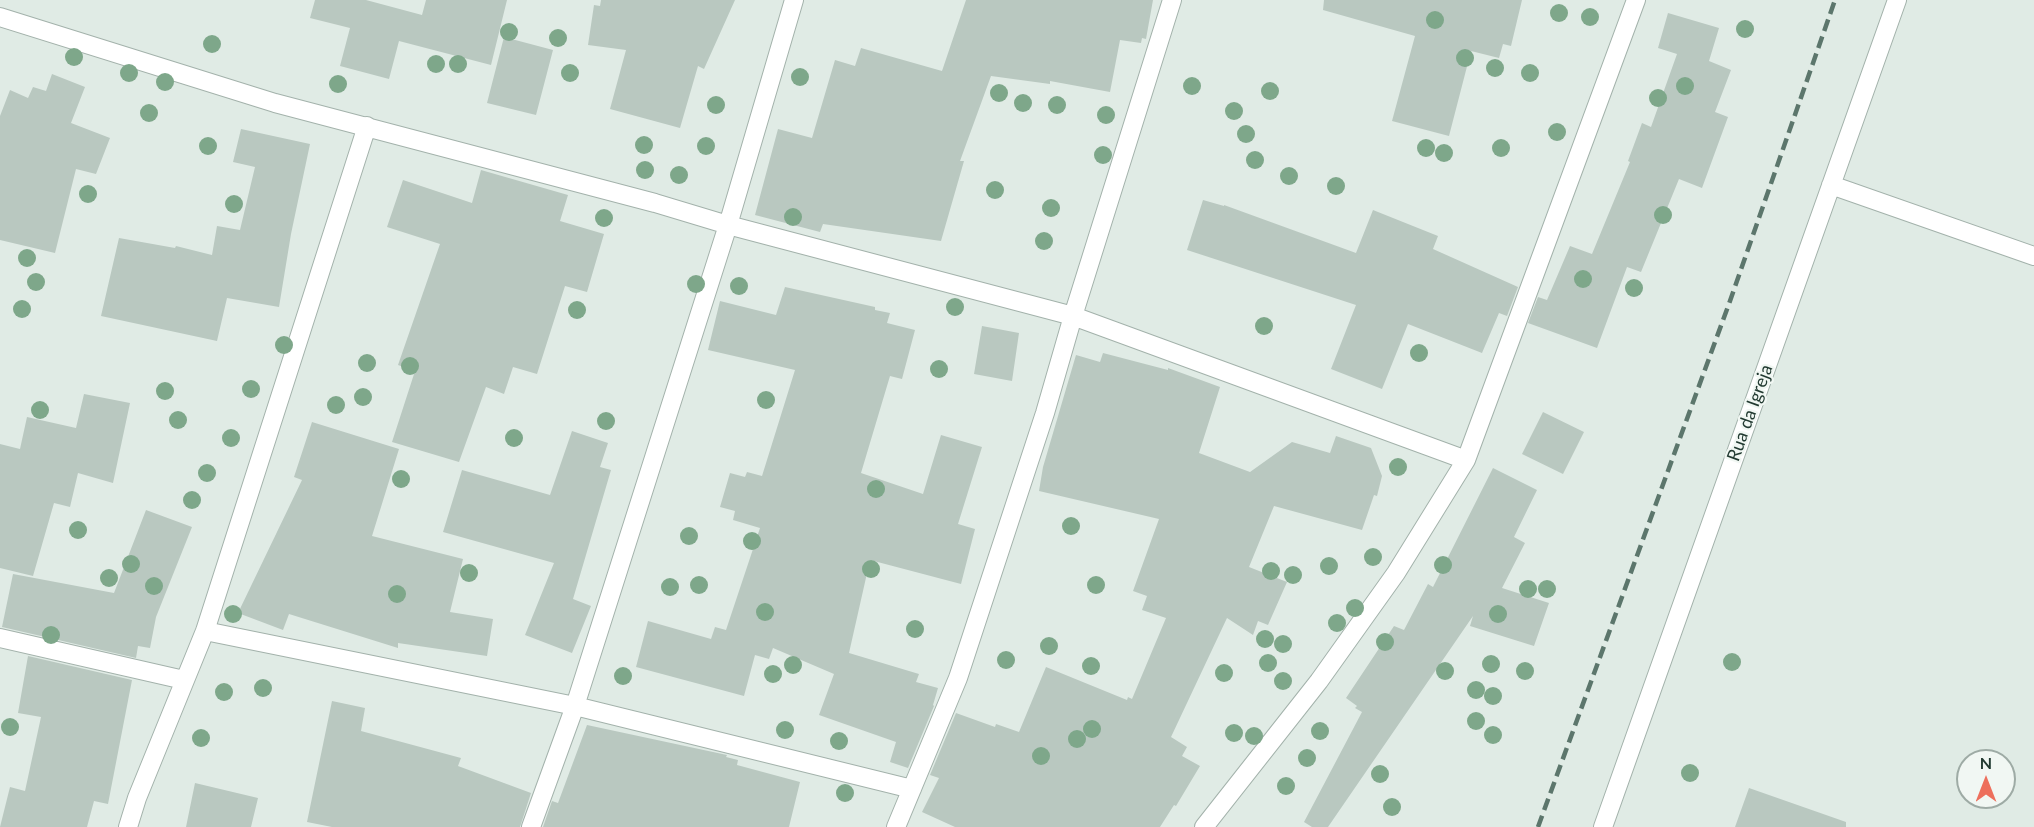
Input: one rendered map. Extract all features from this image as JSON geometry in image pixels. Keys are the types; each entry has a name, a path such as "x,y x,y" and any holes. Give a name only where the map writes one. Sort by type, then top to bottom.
{"street":[{"path":"531,827 575,706 728,225 794,0"},
{"path":"896,827 958,678 1045,413 1172,0"},
{"path":"1204,827 1319,681 1396,573 1466,460 1636,0"},
{"name":"Rua da Igreja","path":"1604,827 1897,0"},
{"path":"2,22 275,103 1073,316 1466,460"},
{"path":"128,827 137,798 205,631 367,126"},
{"path":"1831,185 2034,256"},
{"path":"205,631 575,706 912,789"},
{"path":"0,638 184,680"}],"building":[{"path":"315,0 366,0 422,15 426,0 507,0 491,65 399,41 389,79 340,66 350,28 310,18"},
{"path":"601,0 735,0 704,69 698,66 680,128 610,109 626,50 588,45 594,5 600,6"},
{"path":"966,0 1153,0 1146,39 1142,38 1141,43 1120,40 1110,92 1050,81 1050,84 991,76 960,161 964,161 941,241 823,224 820,232 755,215 778,129 812,138 835,60 855,66 861,48 942,71"},
{"path":"1324,0 1522,0 1511,46 1503,44 1499,58 1471,51 1449,136 1392,121 1415,36 1323,10"},
{"path":"1668,13 1719,28 1709,61 1731,70 1715,112 1728,117 1702,188 1679,179 1641,272 1627,267 1597,348 1528,323 1538,297 1547,300 1570,246 1592,254 1630,162 1628,161 1642,123 1651,127 1677,54 1658,48"},
{"path":"504,37 553,50 536,115 487,103"},
{"path":"52,74 85,87 71,123 110,138 96,174 76,169 55,253 0,240 0,116 10,90 28,98 33,87 46,91"},
{"path":"241,129 310,144 291,234 279,307 227,298 217,341 101,316 119,238 175,248 176,246 212,255 217,226 240,230 255,167 233,162"},
{"path":"481,170 568,195 560,221 604,234 587,292 565,286 537,374 513,367 504,394 486,387 459,462 392,442 415,371 398,365 440,244 387,227 403,180 472,203"},
{"path":"1203,200 1224,205 1356,253 1373,210 1438,236 1433,249 1518,287 1507,316 1499,313 1482,353 1408,324 1382,389 1331,369 1356,305 1187,250"},
{"path":"785,287 875,307 875,310 890,313 887,323 915,330 902,379 890,376 861,473 923,494 941,435 982,447 958,524 975,529 961,584 870,560 849,653 919,674 916,682 938,688 934,706 908,768 890,762 896,742 819,715 834,674 773,648 769,659 755,655 744,696 636,667 648,621 711,639 715,627 726,630 760,528 733,520 735,511 720,507 730,473 745,477 747,472 762,476 795,370 708,350 720,301 776,315"},
{"path":"982,326 1019,333 1012,381 974,374"},
{"path":"1103,353 1168,370 1168,368 1220,387 1199,453 1250,472 1292,442 1330,453 1336,436 1371,448 1382,476 1377,496 1374,495 1362,530 1274,506 1249,567 1287,582 1268,625 1258,621 1253,635 1227,618 1171,737 1187,747 1182,756 1200,766 1176,806 1174,805 1160,827 955,827 922,812 939,778 930,775 956,713 995,727 996,724 1019,732 1046,667 1127,700 1128,697 1132,699 1166,618 1142,610 1147,596 1133,591 1159,519 1039,491 1043,467 1076,355 1100,362"},
{"path":"84,394 130,403 113,483 78,473 70,507 54,503 33,576 0,568 0,444 20,449 27,417 76,428"},
{"path":"1543,412 1584,432 1563,474 1522,454"},
{"path":"312,422 399,449 372,536 463,559 450,612 493,619 487,656 398,643 398,648 289,614 283,630 238,613 302,480 294,477"},
{"path":"572,431 608,443 600,467 611,470 573,599 591,606 572,653 525,635 554,563 443,532 462,470 550,495"},
{"path":"1493,468 1537,490 1514,537 1525,543 1502,588 1549,603 1534,646 1470,626 1473,616 1328,827 1312,827 1304,822 1362,712 1346,698 1394,626 1404,630 1428,584 1433,587"},
{"path":"146,510 192,527 156,617 150,648 138,646 136,658 2,627 13,574 114,593"},
{"path":"28,656 132,680 108,804 94,801 87,827 0,827 10,787 25,791 41,717 18,713"},
{"path":"332,701 365,708 361,731 461,758 458,766 531,793 520,827 332,827 307,822"},
{"path":"587,725 727,755 726,757 738,760 737,765 800,782 789,827 543,827 552,801 558,803"},
{"path":"195,783 258,798 251,827 186,827"},
{"path":"1749,788 1846,822 1846,827 1735,827"}],"railway":[{"path":"1538,827 1730,301 1835,0"}]}
